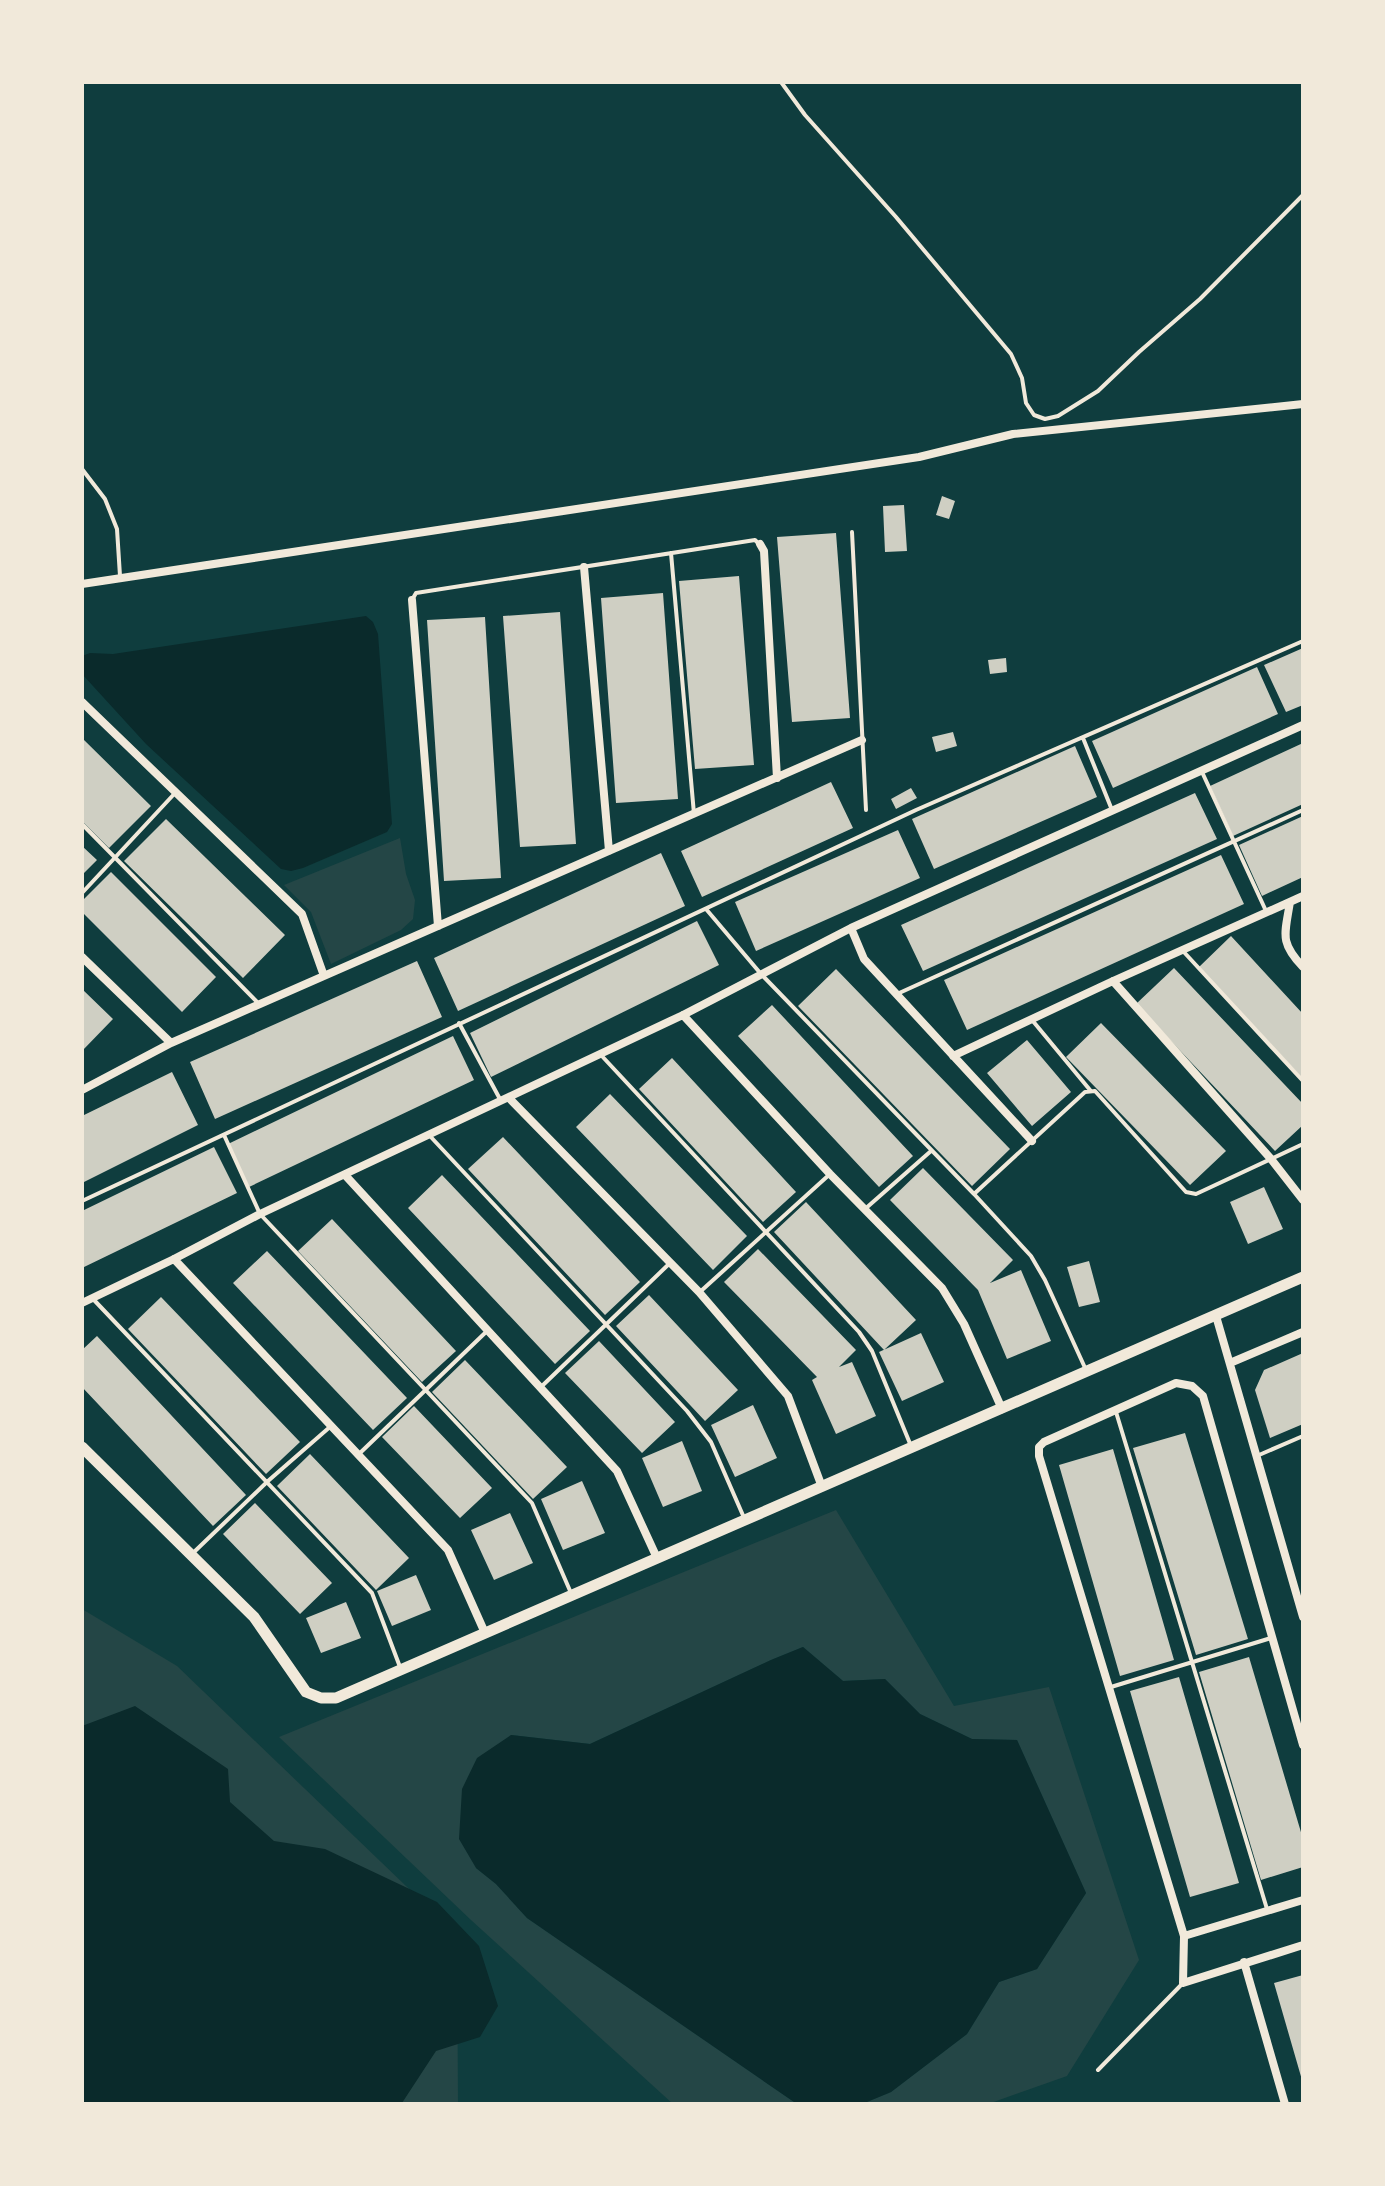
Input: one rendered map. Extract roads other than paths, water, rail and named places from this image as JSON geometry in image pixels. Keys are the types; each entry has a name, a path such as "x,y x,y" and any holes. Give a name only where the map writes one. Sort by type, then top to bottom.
{"street":[{"path":"82,584 919,457 1013,434 1303,404"},
{"path":"760,544 764,551 777,778"},
{"path":"584,567 609,851"},
{"path":"412,600 438,926"},
{"path":"82,702 302,914 324,976"},
{"path":"82,1303 260,1214 683,1015 851,928 1303,725"},
{"path":"84,1086 171,1043 862,740"},
{"path":"953,1056 1303,896"},
{"path":"1290,902 1284,937 1291,955 1303,967"},
{"path":"851,928 864,959 1032,1141"},
{"path":"82,957 171,1043"},
{"path":"1113,981 1271,1159 1303,1200"},
{"path":"683,1015 830,1174 942,1288 964,1324 1002,1409"},
{"path":"505,1100 699,1292 788,1396 822,1487"},
{"path":"345,1175 617,1471 657,1558"},
{"path":"174,1259 448,1550 485,1633"},
{"path":"82,1447 254,1617 306,1692 321,1698 336,1698 1303,1277"},
{"path":"1216,1316 1303,1617"},
{"path":"1230,1363 1303,1332"},
{"path":"1303,1745 1203,1396 1192,1386 1176,1383 1044,1442 1039,1447 1039,1456 1184,1936 1183,1983 1303,1945"},
{"path":"1184,1936 1303,1900"},
{"path":"1244,1962 1285,2104"}],"lane":[{"path":"781,82 805,115 1011,354 1022,378 1026,403 1034,415 1045,419 1058,416 1098,391 1200,299 1303,195"},
{"path":"82,469 105,499 117,529 120,577"},
{"path":"852,532 866,810"},
{"path":"412,600 416,593 755,540 760,544"},
{"path":"671,553 694,814"},
{"path":"82,1201 916,810 1303,641"},
{"path":"1083,738 1113,811"},
{"path":"1202,772 1267,913"},
{"path":"82,893 176,792"},
{"path":"896,994 1303,810"},
{"path":"82,824 259,1004"},
{"path":"706,909 761,974 1031,1256 1087,1372"},
{"path":"1182,950 1303,1081"},
{"path":"1032,1020 1090,1090 1095,1091 1186,1192 1196,1194 1303,1144"},
{"path":"459,1023 505,1100"},
{"path":"600,1054 859,1332 872,1351 912,1448"},
{"path":"974,1194 1090,1090"},
{"path":"224,1135 260,1214 532,1503 572,1596"},
{"path":"429,1135 687,1411 711,1442 745,1520"},
{"path":"865,1209 931,1151"},
{"path":"699,1292 830,1174"},
{"path":"540,1388 670,1263"},
{"path":"92,1298 372,1593 401,1670"},
{"path":"358,1455 488,1331"},
{"path":"1115,1410 1267,1910"},
{"path":"192,1555 268,1481 331,1426"},
{"path":"1256,1456 1303,1436"},
{"path":"1109,1688 1272,1638"},
{"path":"1098,2070 1183,1983"}]}
